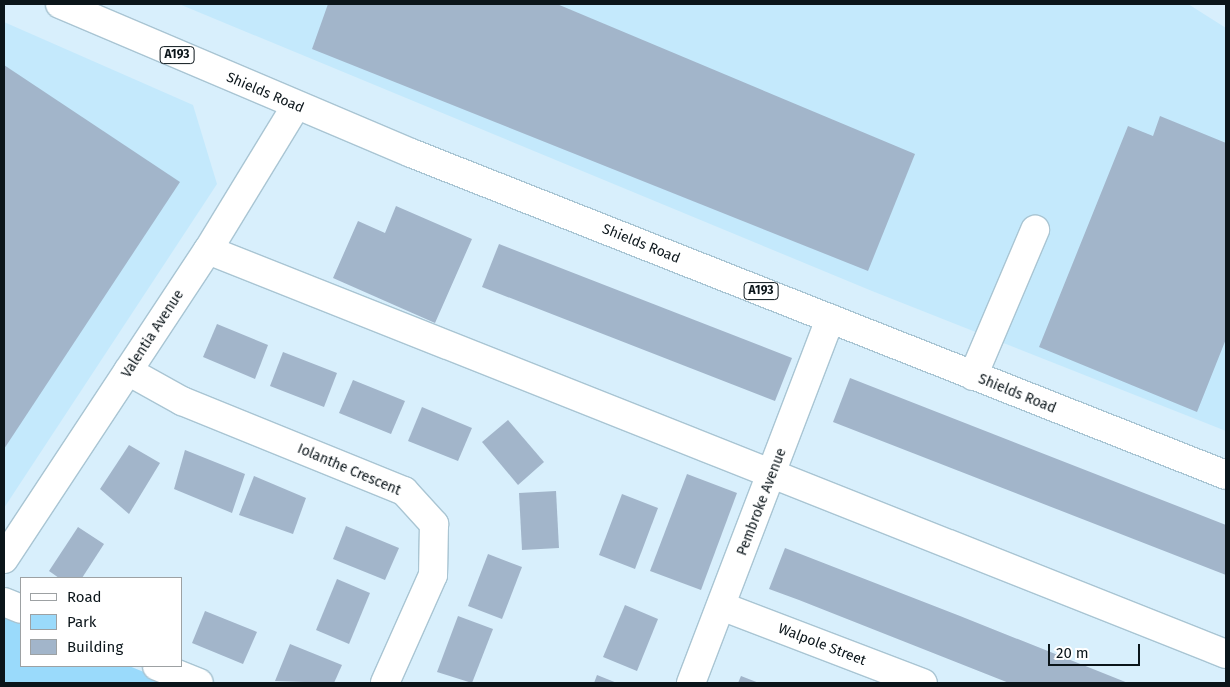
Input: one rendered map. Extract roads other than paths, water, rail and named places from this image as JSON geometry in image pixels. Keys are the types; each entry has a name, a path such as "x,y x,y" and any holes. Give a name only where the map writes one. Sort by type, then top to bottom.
{"street":[{"name":"Shields Road","path":"60,4 296,106 1226,475"},
{"name":"Valentia Avenue","path":"4,559 208,250 296,106"},
{"path":"973,376 1035,230"},
{"path":"208,250 773,478 1226,654"},
{"name":"Pembroke Avenue","path":"691,683 773,478 830,319"},
{"name":"Iolanthe Crescent","path":"128,371 182,401 404,491 434,524 433,575 384,683"},
{"path":"4,602 20,609"},
{"name":"Walpole Street","path":"721,606 922,683"},
{"path":"159,667 199,683"}]}
